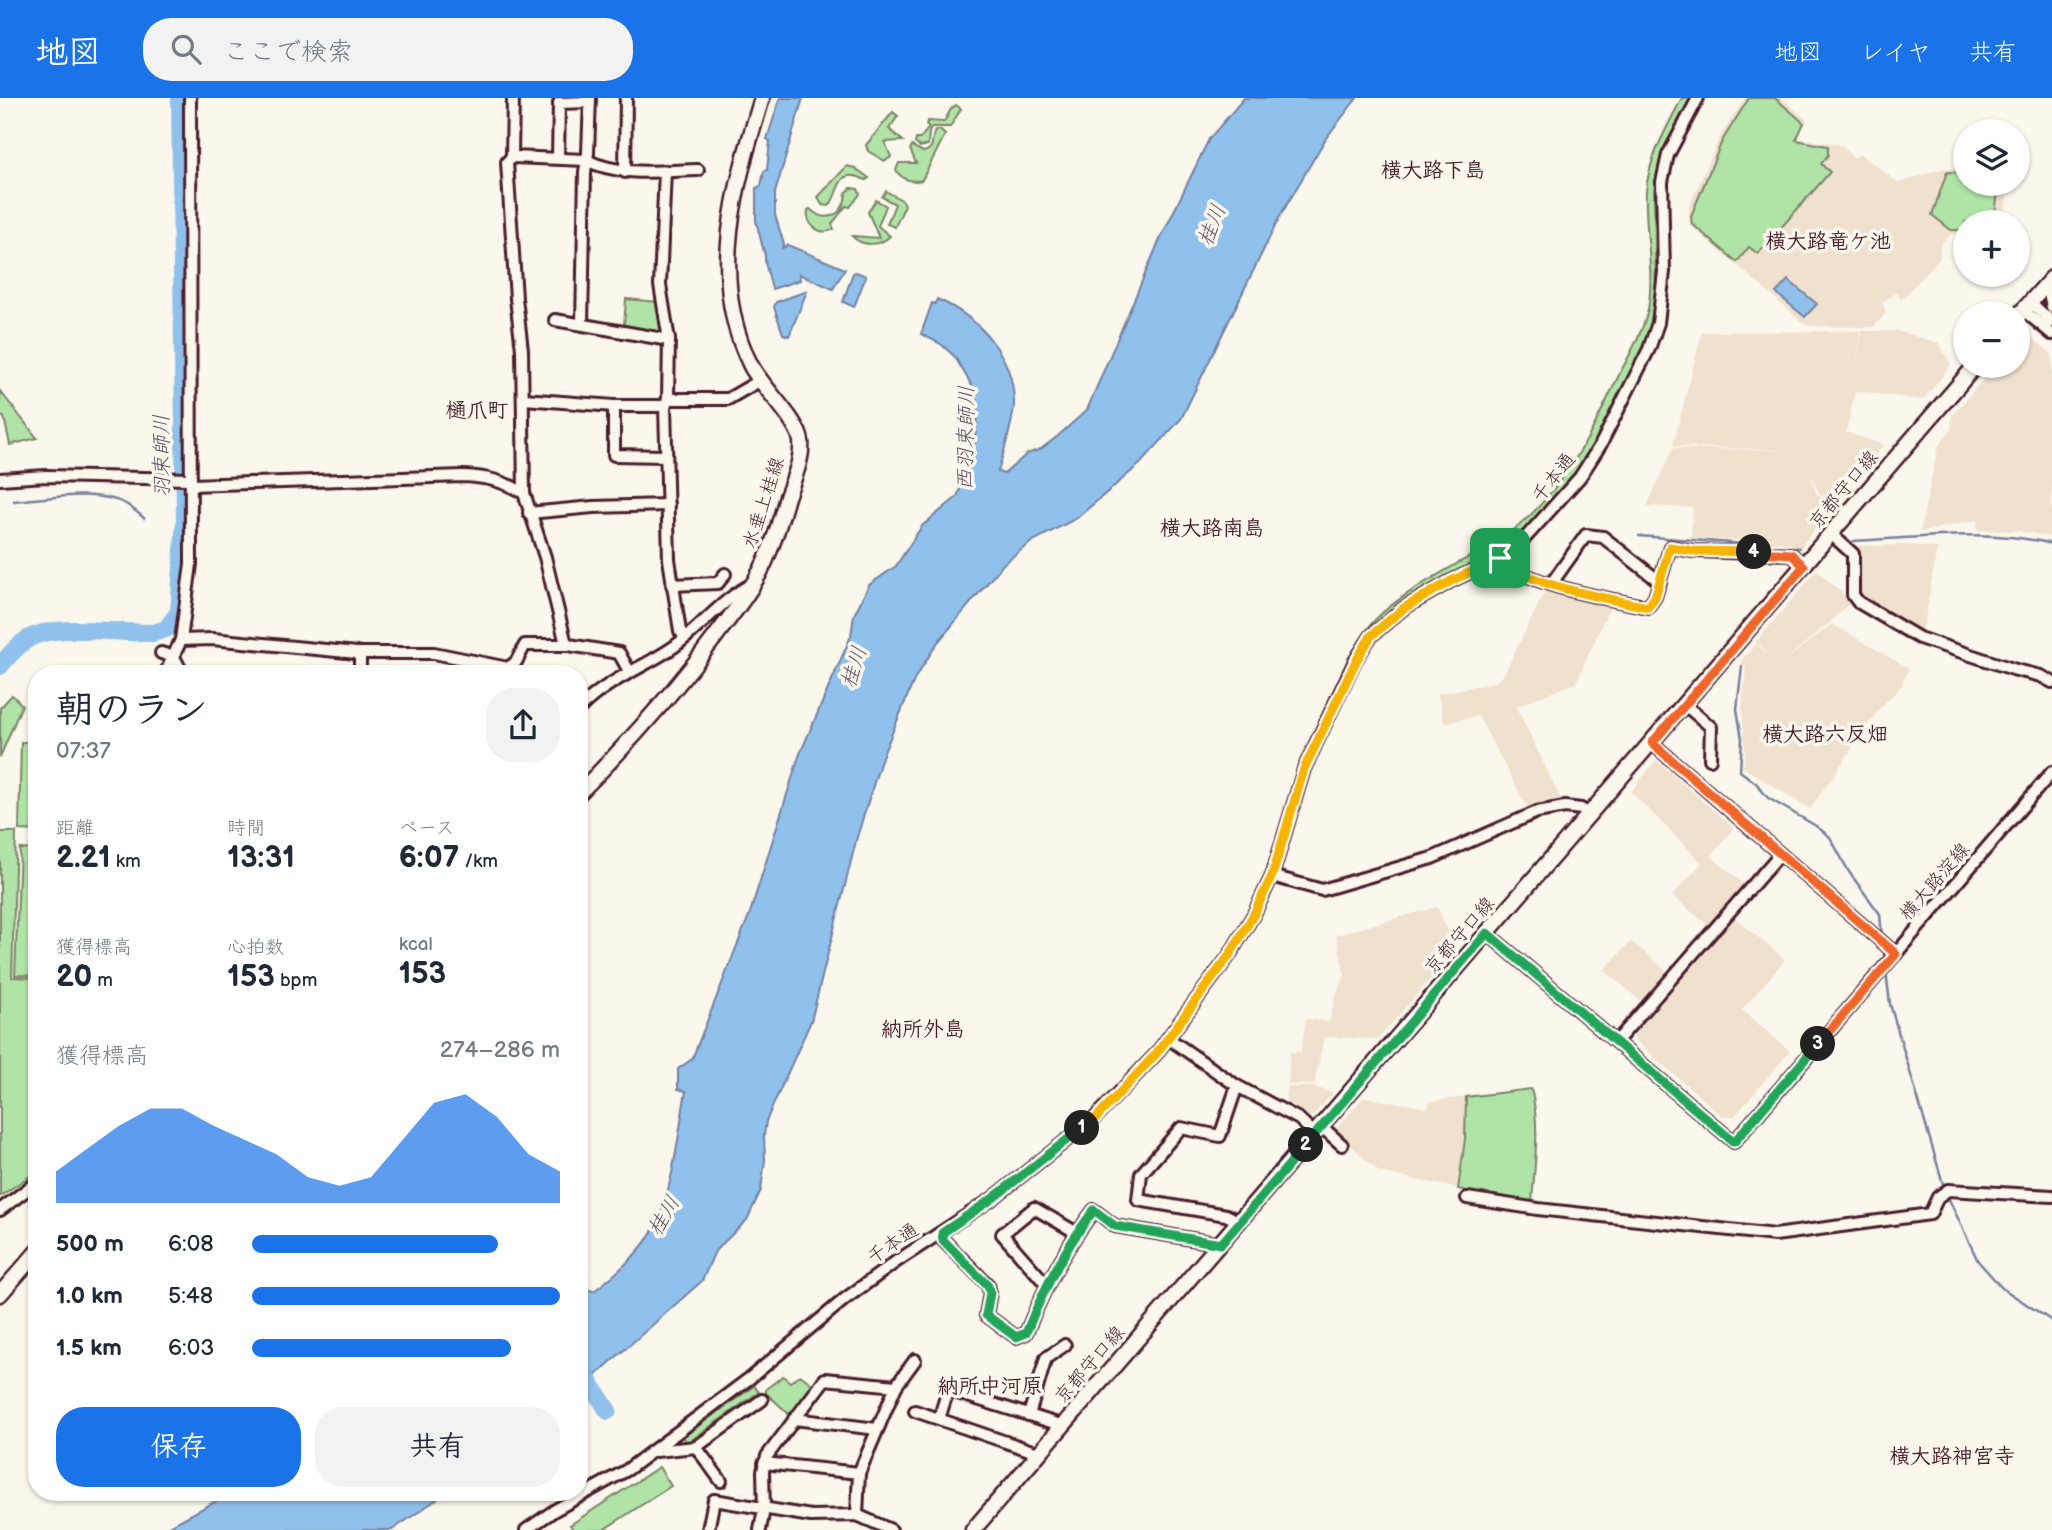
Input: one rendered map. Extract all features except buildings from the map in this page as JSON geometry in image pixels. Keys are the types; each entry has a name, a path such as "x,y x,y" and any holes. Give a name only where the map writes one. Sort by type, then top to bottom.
{"main road":[{"name":"水垂上桂線","path":"588,783 684,680 752,584 764,564 778,528 798,464 801,439 759,381 743,350 727,281 734,203 762,98"},
{"path":"2030,301 2050,280"},
{"name":"京都守口線","path":"973,1530 1804,566 1835,538 1965,378"},
{"path":"0,1294 28,1262"}],"street":[{"path":"170,665 181,640 191,564 190,98"},
{"path":"513,98 512,157 507,162 522,350 524,493 545,557 565,640 569,645"},
{"path":"625,172 626,98"},
{"name":"千本通","path":"588,1492 627,1470 653,1451 750,1378 845,1299 897,1261 992,1199 1096,1118 1168,1038 1229,956 1254,914 1272,876 1304,769 1350,672 1371,636 1404,608 1451,581 1500,558 1527,537 1580,477 1601,444 1658,323 1663,296 1662,181 1668,155 1698,98"},
{"path":"558,158 559,103 590,100 582,324"},
{"path":"512,157 586,160 597,166 625,172 698,170"},
{"path":"665,171 660,285 669,340 665,456 669,559 680,631 686,637"},
{"path":"2050,280 2052,307"},
{"path":"2030,312 2052,322"},
{"path":"2030,315 2052,334"},
{"path":"555,320 669,340"},
{"path":"524,399 614,406 728,399 759,381"},
{"path":"614,406 614,456 665,456"},
{"path":"3,479 46,476 191,482 463,476 503,482 524,493"},
{"path":"529,513 593,507 668,505"},
{"path":"1550,584 1586,535 1603,537 1660,582"},
{"path":"1835,538 1853,554 1853,595 1857,602 1919,638 2041,676 2052,682"},
{"path":"1500,558 1509,568 1550,584 1648,607 1655,597 1670,547 1693,551 1791,554 1804,566"},
{"path":"672,585 718,583 725,574"},
{"path":"588,700 629,671 674,646 738,591 752,584"},
{"path":"181,640 212,639 262,646 360,653 434,653 494,665"},
{"path":"512,665 525,645 569,645 619,653 629,671"},
{"path":"161,653 174,657 178,665"},
{"path":"360,653 360,665"},
{"path":"1685,705 1711,727 1710,759"},
{"path":"1652,743 1896,954"},
{"name":"横大路淀線","path":"1616,1042 1734,1142 2052,772"},
{"path":"1272,876 1322,890 1433,858 1536,812 1565,807 1581,809 1590,814"},
{"path":"1487,933 1616,1042 1780,854"},
{"path":"1168,1038 1237,1086 1342,1145"},
{"path":"1237,1086 1220,1136 1181,1128 1141,1174 1138,1200 1226,1215 1240,1222"},
{"path":"0,1210 28,1189"},
{"path":"1467,1198 1538,1209 1774,1235 1930,1214 1938,1197 1945,1191 2052,1196"},
{"path":"1046,1284 1002,1234 1034,1208 1077,1233"},
{"path":"942,1233 943,1240 988,1286 990,1293 986,1315 1016,1337 1026,1333 1046,1284 1094,1210 1115,1226 1221,1244"},
{"path":"1029,1415 1046,1358 1065,1345"},
{"path":"863,1530 859,1473 896,1386 915,1360"},
{"path":"760,1530 764,1509 764,1463 825,1380 896,1386"},
{"path":"939,1419 948,1390 1064,1426"},
{"path":"653,1451 696,1447 762,1399"},
{"path":"915,1411 1038,1454"},
{"path":"794,1419 877,1429"},
{"path":"696,1447 721,1481"},
{"path":"764,1463 859,1473"},
{"path":"708,1530 714,1500 811,1516 860,1517 891,1530"},
{"name":"千本通","path":"526,1530 571,1501"}],"shaded area":[{"path":"1745,98 1781,98 1807,120 1798,138 1841,145 1853,158 1860,154 1899,183 1945,168 1953,168 1953,196 2007,196 2005,210 1953,210 1953,234 1940,245 1940,258 1901,300 1897,293 1882,302 1886,313 1874,327 1807,326 1689,224 1689,206 1721,135"},
{"path":"1861,331 1856,368 1862,331 1897,331 1939,343 1951,365 1923,400 1855,391 1846,432 1884,445 1832,505 1818,491 1810,471 1816,493 1832,506 1798,551 1789,543 1691,538 1693,508 1647,506 1673,448 1798,451 1673,446 1702,332"},
{"path":"2030,336 2052,354 2052,537 2019,531 1977,530 1978,520 1920,532 1938,447 1951,430 1952,416 1984,378 2030,378"},
{"path":"1911,545 1937,548 1925,621 1920,633 1862,603 1856,591 1857,546"},
{"path":"1817,570 1851,602 1780,664 1832,624 1909,669 1900,688 1881,707 1810,809 1743,767 1745,752 1742,707 1746,667 1740,662 1756,644 1773,658 1756,642"},
{"path":"1548,585 1611,604 1576,683 1516,706 1563,803 1550,804 1530,812 1478,716 1444,723 1438,694 1496,682 1504,674"},
{"path":"1656,760 1734,828 1711,856 1745,885 1709,926 1672,896 1702,863 1631,792"},
{"path":"1437,907 1456,948 1432,977 1378,1039 1324,1037 1314,1085 1288,1084 1290,1052 1301,1052 1306,1019 1329,1022 1337,992 1345,976 1336,935"},
{"path":"1734,917 1785,960 1742,1010 1790,1051 1735,1116 1722,1116 1636,1041 1634,1035"},
{"path":"1631,941 1669,973 1643,1003 1604,970"},
{"path":"1288,1087 1313,1087 1333,1093 1311,1117 1286,1101"},
{"path":"1364,1097 1428,1108 1429,1102 1465,1097 1464,1139 1456,1188 1379,1172 1335,1130"}],"green space":[{"path":"1682,98 1693,98 1668,143 1654,190 1656,301 1649,337 1590,454 1569,485 1523,537 1403,606 1361,646 1366,631 1398,600 1505,536 1528,517 1555,487 1585,443 1638,338 1647,314 1650,268 1646,192 1650,167"},
{"path":"1749,98 1775,98 1804,123 1796,140 1828,146 1828,155 1821,164 1830,172 1758,254 1749,247 1737,262 1692,224 1691,216 1722,141"},
{"path":"956,105 961,109 950,127 932,127 928,145 920,147 915,143 929,127 926,124 928,121 944,122"},
{"path":"893,112 898,116 889,129 903,141 885,142 891,157 885,161 868,151 866,145"},
{"path":"940,130 945,135 922,180 911,181 901,176 896,170 899,163 916,163 910,149 912,146 923,152 927,151 935,131"},
{"path":"847,166 869,178 844,178 829,206 822,205 818,197"},
{"path":"1947,172 1953,172 1953,196 1997,196 1996,210 1953,210 1953,230 1932,215"},
{"path":"851,188 858,189 860,194 832,224 834,229 824,232 811,225 808,210 823,216 834,215 839,212 846,193"},
{"path":"886,191 905,205 895,227 887,224 895,204 882,197"},
{"path":"876,200 886,206 878,226 890,236 876,243 856,240 852,236 879,238 868,212"},
{"path":"626,299 658,302 664,328 659,332 624,325"},
{"path":"0,391 37,438 10,445 4,417 0,416"},
{"path":"12,695 22,705 0,757 0,708"},
{"path":"21,742 28,742 28,830 19,830"},
{"path":"0,832 16,832 12,977 28,978 28,1177 0,1196"},
{"path":"20,849 28,849 28,976 15,975"},
{"path":"1531,1089 1536,1117 1532,1205 1458,1189 1465,1139 1466,1097"},
{"path":"800,1375 815,1386 790,1415 766,1393 766,1389 783,1376 790,1382"},
{"path":"754,1386 759,1392 687,1443 683,1437"},
{"path":"659,1467 671,1486 603,1530 574,1530 570,1525"}],"water":[{"path":"780,98 803,98 775,193 775,215 784,244 782,248 788,245 845,269 833,289 799,274 800,280 772,289 756,221 756,188 761,186 764,171 767,170 770,141 767,139"},
{"name":"桂川","path":"1244,98 1357,98 1326,138 1279,218 1181,419 1140,464 1077,518 1033,541 1004,563 938,642 915,678 882,757 857,837 811,1021 766,1121 761,1190 747,1220 715,1251 702,1281 588,1382 588,1290 594,1291 637,1252 651,1233 662,1210 675,1159 686,1091 678,1089 678,1069 692,1059 750,913 799,756 851,636 854,615 869,585 896,566 922,526 957,497 972,462 978,411 972,398 972,386 955,357 941,344 921,334 932,303 935,304 937,299 979,327 991,340 1008,369 1014,410 998,472 1004,474 1027,454 1041,449 1058,436 1087,410 1157,246 1209,139"},
{"path":"853,273 866,276 854,307 843,302"},
{"path":"1788,280 1817,304 1805,317 1776,293"},
{"path":"807,291 789,336 783,334 774,307 776,302"},
{"path":"216,1501 434,1501 392,1530 162,1530"}],"waterway":[{"name":"羽束師川","path":"0,666 20,644 39,634 70,630 153,633 166,629 179,612 185,520 180,98"},
{"path":"14,501 100,496 126,504 144,518"},
{"path":"1846,545 1854,541 1979,535 2052,544"},
{"path":"1639,536 1799,548"},
{"path":"1742,666 1737,709 1742,739 1740,771 1756,783 1768,798 1830,837 1849,872 1880,914 1882,937"},
{"path":"1883,947 1885,961"},
{"path":"1886,971 1890,1004 1944,1187"},
{"path":"1946,1193 1978,1261 2002,1288 2052,1321"},
{"path":"588,1381 608,1411"}],"district":[{"name":"横大路下島","path":"1433,170"},
{"name":"横大路竜ケ池","path":"1828,241"},
{"name":"樋爪町","path":"477,410"},
{"name":"横大路南島","path":"1212,528"},
{"name":"横大路六反畑","path":"1825,734"},
{"name":"納所外島","path":"923,1029"},
{"name":"納所中河原","path":"990,1386"},
{"name":"横大路神宮寺","path":"1952,1456"}],"route":[{"path":"1670,547 1693,551 1791,554 1804,566 1652,743 1896,954 1734,1142 1487,933 1221,1244 1115,1226 1094,1210 1046,1284 1026,1333 1016,1337 986,1315 990,1293 988,1286 943,1240 942,1233 992,1199 1096,1118 1156,1054 1229,956 1254,914 1272,876 1304,769 1322,728 1371,636 1404,608 1451,581 1500,558 1509,568 1543,582 1648,607 1655,597 1670,547"}],"water label":[{"name":"西羽束師川","path":"966,438"}]}
